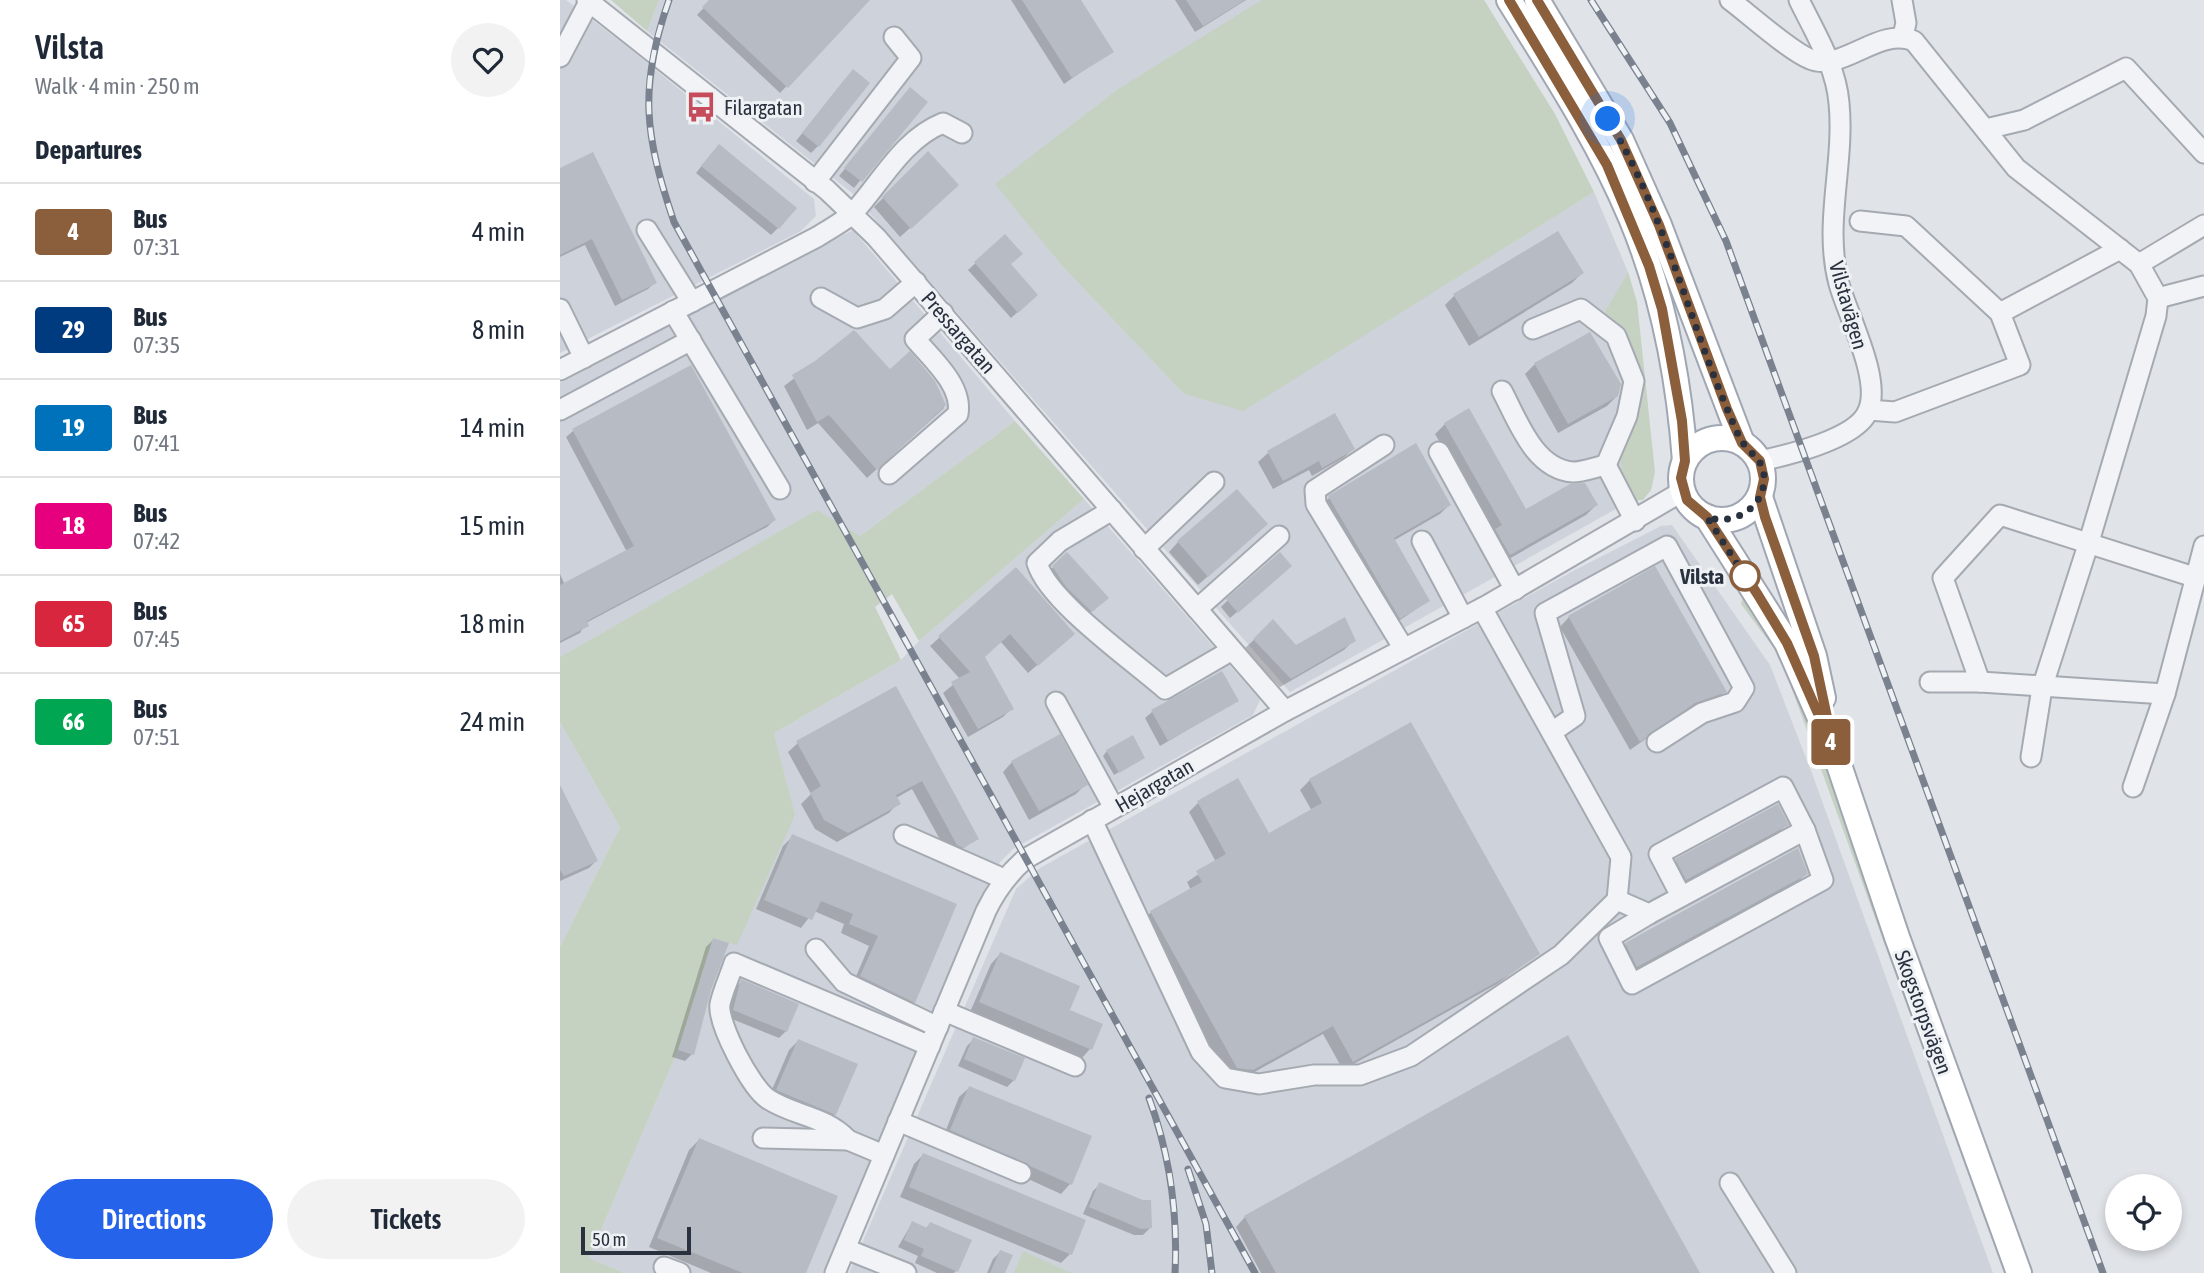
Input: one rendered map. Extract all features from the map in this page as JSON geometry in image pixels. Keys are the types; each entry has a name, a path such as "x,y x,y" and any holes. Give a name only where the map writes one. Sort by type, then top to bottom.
{"main road":[{"path":"1509,0 1584,124 1636,230 1662,309 1683,427 1683,492 1691,506 1707,517 1723,520 1738,517 1752,508 1760,497 1764,479 1760,461 1742,443 1659,225 1621,140 1536,0"},
{"path":"1685,461 1693,449 1706,440 1727,438 1742,443"},
{"name":"Skogstorpsvägen","path":"1760,497 1814,656 1834,750"},
{"name":"Skogstorpsvägen","path":"1707,517 1787,643 1834,750 1896,937 2019,1273"}],"street":[{"path":"1730,0 1810,60 1828,61 1894,36 1903,36 1914,41 2015,168 2138,264 2158,299 2156,316 2088,545 2042,688 2031,757"},
{"name":"Vilstavägen","path":"1799,0 1836,78 1840,105 1834,254 1838,281 1872,390 1869,410"},
{"path":"1902,0 1906,23 1903,36"},
{"path":"560,57 588,1"},
{"name":"Pressargatan","path":"588,1 852,214 916,282 1285,711"},
{"path":"815,182 911,58 894,37"},
{"path":"1986,129 2024,120 2126,68 2204,153"},
{"path":"560,370 817,237 852,214 925,130 943,123 962,133"},
{"path":"1760,461 1784,456 1854,430 1869,410 1895,412 2020,365 2000,313 1906,226 1860,221"},
{"path":"2138,264 2204,225"},
{"path":"647,230 692,302"},
{"path":"2000,313 2120,250"},
{"path":"821,298 857,318 885,309 916,282"},
{"path":"2158,299 2204,286"},
{"path":"560,309 584,358"},
{"path":"1533,329 1581,309 1616,336 1634,381 1627,416 1606,465"},
{"path":"673,312 780,489"},
{"path":"889,474 958,414 960,401 945,374 915,340 943,313"},
{"path":"560,410 691,340"},
{"path":"1502,391 1525,435 1550,466 1575,472 1606,465"},
{"path":"1384,445 1315,490 1316,504 1404,649"},
{"path":"1439,452 1514,590"},
{"path":"1606,465 1635,521"},
{"path":"1144,549 1214,482"},
{"name":"Hejargatan","path":"835,1273 986,911 1004,879 1025,859 1285,711 1482,608 1683,492"},
{"path":"1112,510 1060,541 1037,563 1041,575 1087,626 1165,689 1232,650"},
{"path":"1980,682 1942,578 2000,515 2194,578"},
{"path":"1197,609 1279,536"},
{"path":"1422,541 1463,618"},
{"path":"1552,732 1574,716 1545,613 1667,546 1744,688 1735,702 1702,713 1657,742"},
{"path":"2133,787 2165,694 2204,546"},
{"path":"1092,820 1201,1052 1225,1077 1259,1084 1314,1075 1360,1075 1411,1056 1561,956 1617,900 1621,856 1482,608"},
{"path":"1930,682 1980,682 2165,694"},
{"path":"1056,702 1114,808"},
{"path":"1681,896 1659,854 1783,787 1805,830 1823,880 1632,984 1609,938 1805,830"},
{"path":"904,835 1004,879"},
{"path":"1617,900 1649,914"},
{"path":"816,949 844,982 1075,1066"},
{"path":"848,1140 835,1126 766,1098 744,1067 722,1022 720,1005 734,963 930,1046"},
{"path":"898,1121 1021,1172"},
{"path":"762,1138 848,1140 884,1156"},
{"path":"1730,1183 1786,1273"},
{"path":"846,1249 906,1273"}],"shaded area":[{"path":"560,0 566,0 625,45 814,199 816,216 801,231 560,353"},
{"path":"659,0 1265,0 1118,89 996,184 1063,267 1184,394 1243,410 1594,192 1628,272 1604,313 1626,347 1639,383 1640,411 1619,456 1630,501 1290,692 852,193 647,31"},
{"path":"853,230 1015,421 860,536 816,511 560,657 560,383"},
{"path":"1084,499 1260,700 1253,715 1013,849 1000,862 982,898 824,1273 624,1273 589,1258 678,1050 713,938 795,816 774,733 901,660 919,641"},
{"path":"1672,525 1770,665 1813,776 1993,1273 849,1273 1016,889 1040,868 1573,571 1661,526"},
{"path":"560,722 620,827 560,947"}],"green space":[{"path":"611,0 659,0 647,31"},
{"path":"1262,0 1484,0 1555,114 1594,192 1243,411 1184,394 1063,267 995,184 1118,89"},
{"path":"1628,272 1637,302 1655,472 1651,490 1643,500 1630,501 1619,456 1640,411 1639,383 1626,347 1604,313"},
{"path":"1015,421 1084,499 919,641 892,594 875,607 901,660 774,733 795,815 737,945 713,938 678,1050 589,1258 624,1273 560,1273 560,947 620,827 560,722 560,657 817,510 860,536"},
{"path":"1744,594 1757,605 1806,713 2009,1273 2004,1273 1779,655 1741,604"},
{"path":"1023,1251 1071,1273 1014,1273"}],"building":[{"path":"709,0 870,0 788,88 702,7"},
{"path":"1022,0 1081,0 1114,52 1072,78"},
{"path":"1186,0 1245,0 1203,26"},
{"path":"853,69 870,83 819,147 802,133"},
{"path":"910,87 928,102 862,182 844,168"},
{"path":"719,144 797,208 779,229 701,166"},
{"path":"928,151 959,185 911,229 882,197"},
{"path":"593,152 657,283 622,300 592,239 560,255 560,168"},
{"path":"1558,231 1584,273 1479,337 1453,294"},
{"path":"1005,234 1023,254 1011,264 1038,295 1018,313 974,262"},
{"path":"854,330 890,369 910,351 935,381 946,405 877,470 829,415 817,422 792,375 815,361"},
{"path":"1590,332 1621,384 1618,396 1568,424 1534,363"},
{"path":"691,365 776,520 587,621 589,626 560,641 560,585 634,546 572,429"},
{"path":"1469,408 1526,509 1570,484 1585,483 1598,505 1510,555 1495,529 1502,525 1444,423"},
{"path":"1335,413 1355,449 1322,468 1319,461 1283,481 1267,451"},
{"path":"1416,443 1451,505 1394,538 1430,601 1400,619 1328,496"},
{"path":"1237,489 1268,524 1208,577 1177,541"},
{"path":"1067,552 1109,598 1092,612 1066,587 1052,566"},
{"path":"1280,552 1292,566 1238,613 1226,599"},
{"path":"1655,566 1727,692 1695,703 1640,742 1568,616"},
{"path":"1016,567 1075,634 1038,666 1010,634 985,657 1014,709 978,729 951,682 970,672 938,636"},
{"path":"1345,617 1356,641 1291,679 1253,639 1273,619 1296,645"},
{"path":"1222,671 1239,701 1168,741 1151,710"},
{"path":"896,686 979,839 963,848 957,845 922,781 896,795 901,804 848,833 824,820 810,793 821,786 796,741"},
{"path":"1411,722 1540,954 1509,975 1353,1062 1333,1026 1253,1070 1237,1068 1150,911 1202,882 1196,871 1226,854 1197,801 1238,778 1269,833 1322,803 1309,779"},
{"path":"1060,734 1088,785 1039,811 1011,761"},
{"path":"1133,735 1145,758 1119,773 1106,750"},
{"path":"560,785 598,861 564,876 560,870"},
{"path":"1778,804 1789,825 1686,880 1675,859"},
{"path":"792,834 957,904 915,1003 860,976 878,936 849,924 853,914 821,901 812,920 764,900"},
{"path":"1798,848 1808,874 1637,967 1625,943"},
{"path":"713,938 729,943 711,990 694,1055 678,1050"},
{"path":"1000,952 1080,986 1070,1010 1103,1024 1092,1050 979,1002"},
{"path":"741,979 799,1004 787,1032 733,1010"},
{"path":"1568,1035 1700,1273 1276,1273 1244,1216"},
{"path":"973,1037 1025,1058 1015,1081 964,1059"},
{"path":"798,1039 858,1064 836,1115 776,1090"},
{"path":"969,1086 1092,1136 1072,1185 950,1130"},
{"path":"699,1138 838,1196 806,1273 743,1273 657,1238"},
{"path":"923,1153 1086,1220 1072,1255 909,1187"},
{"path":"1099,1182 1143,1200 1151,1200 1152,1228 1141,1229 1089,1207"},
{"path":"912,1221 927,1228 930,1222 972,1240 958,1272 921,1256 924,1249 904,1240"},
{"path":"1000,1250 1013,1255 1005,1273 990,1273"}],"railway":[{"path":"669,0 653,60 649,112 657,163 674,222 1255,1273"},
{"path":"1591,0 1670,123 1726,241 2103,1273"},
{"path":"1149,1098 1171,1184 1175,1273"},
{"path":"1188,1169 1206,1224 1212,1273"}],"bus line":[{"name":"4","path":"1509,0 1607,165 1649,266 1662,309 1682,421 1685,461 1681,478 1683,492 1691,506 1707,517 1787,643 1834,750 1814,656 1765,517 1760,497 1764,479 1760,461 1752,450 1742,443 1727,409 1659,225 1621,140 1537,0"}],"place":[{"name":"Filargatan","path":"701,107"},
{"name":"Vilsta","path":"1745,576"}],"route":[{"path":"1608,119 1621,140 1659,225 1742,443 1757,456 1763,470 1763,488 1752,508 1731,519 1715,520 1707,517 1748,581 1745,576"}]}
